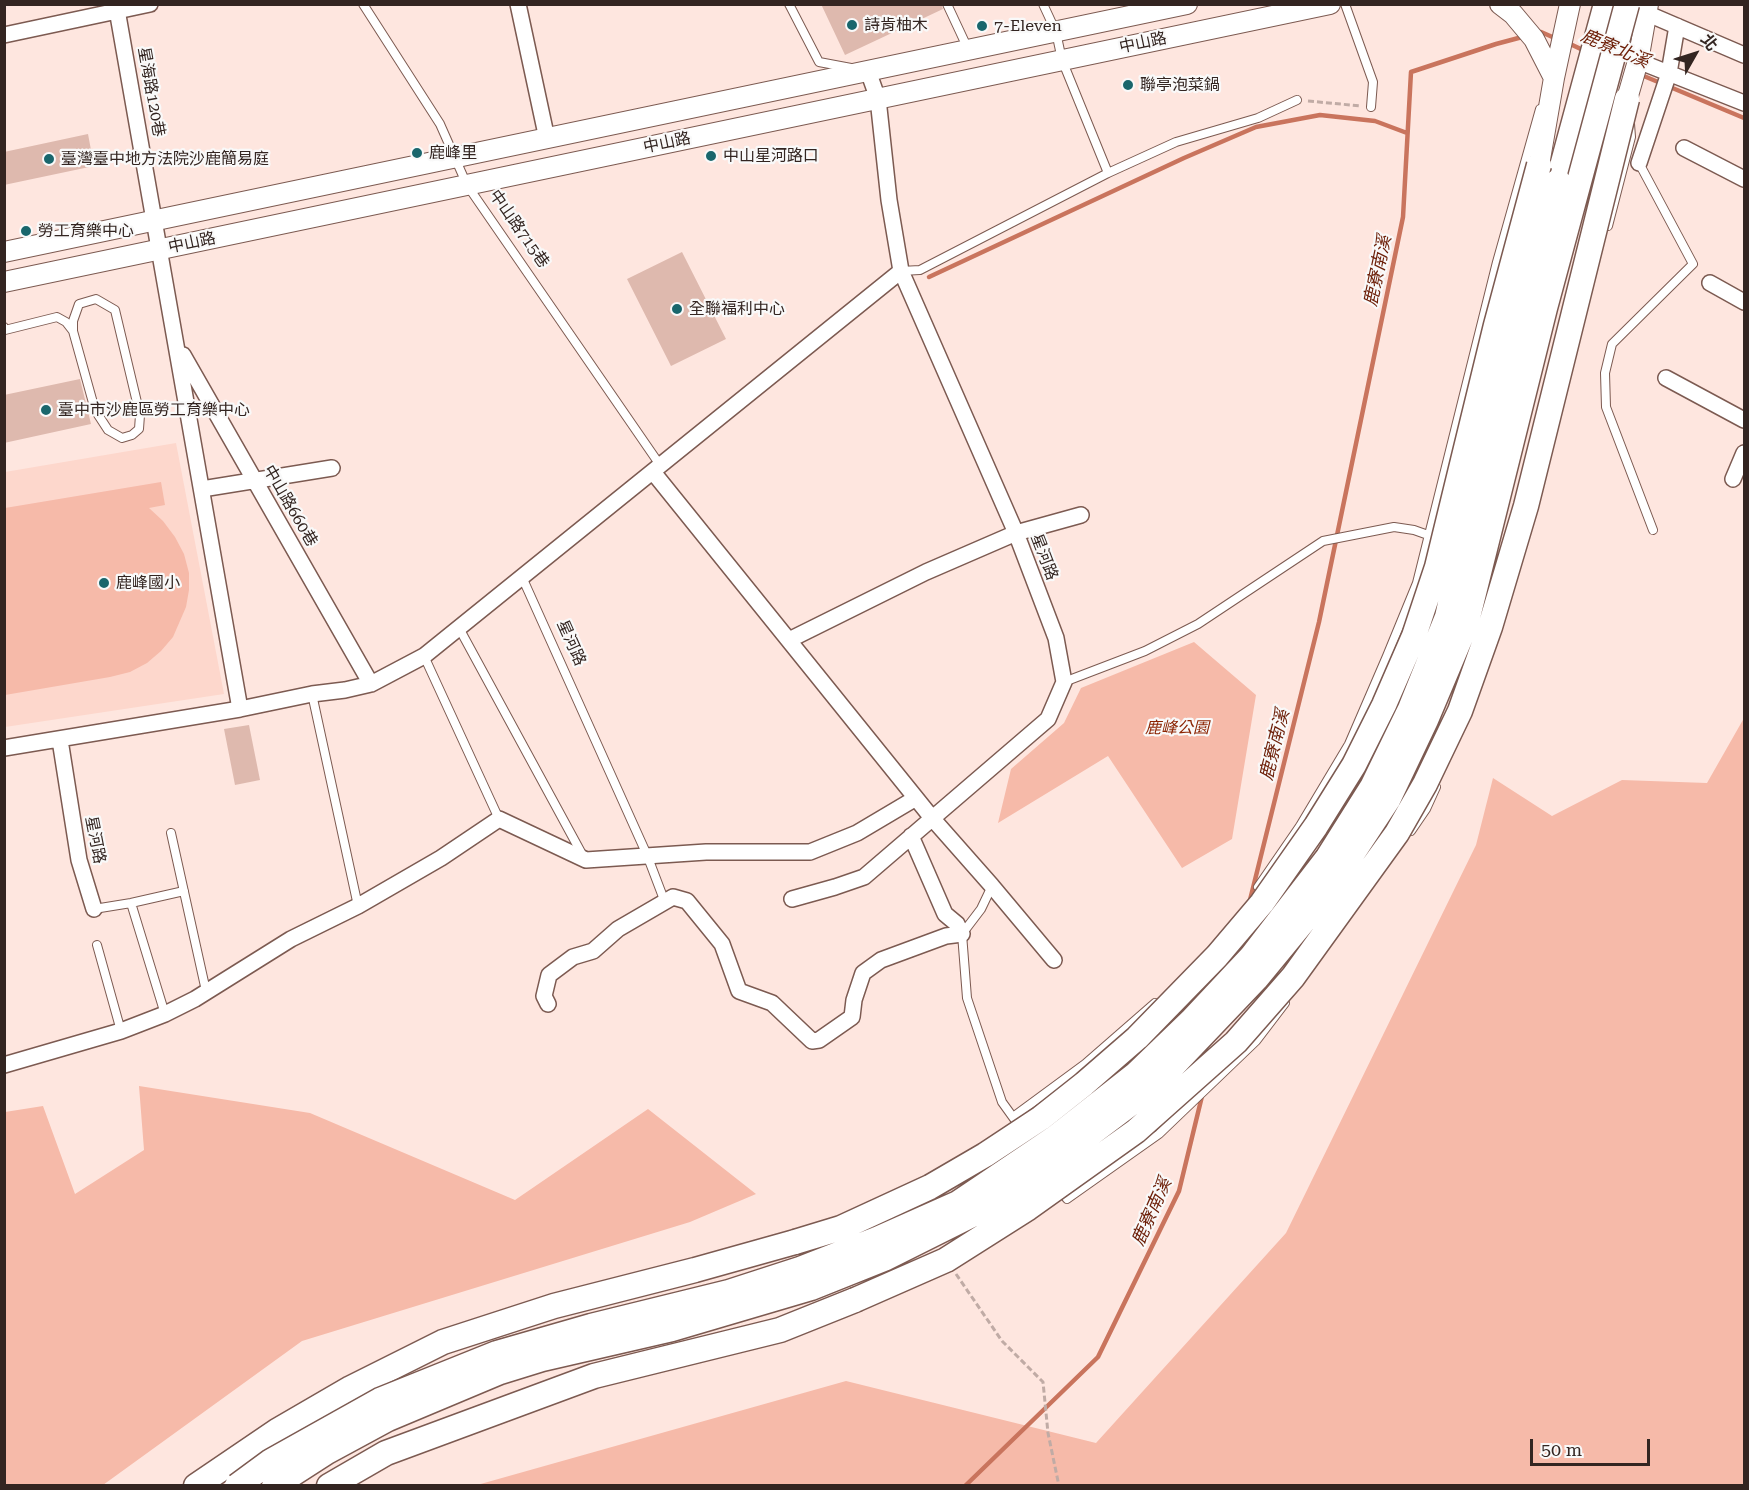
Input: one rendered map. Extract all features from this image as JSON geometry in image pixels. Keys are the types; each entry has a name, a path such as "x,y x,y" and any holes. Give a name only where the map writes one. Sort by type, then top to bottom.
{"main road":[{"path":"237,1485 271,1461 380,1400 497,1353 591,1326 729,1292 877,1239 958,1203 1056,1137 1136,1074 1191,1021 1251,957 1328,857 1372,787 1410,709 1447,617 1461,554 1606,4"},
{"path":"274,1485 327,1452 388,1419 500,1372 542,1359 683,1326 811,1288 886,1258 988,1207 1153,1087 1256,979 1326,894 1388,800 1426,720 1466,625 1545,308 1637,7"},
{"path":"329,1485 386,1453 594,1376 780,1330 946,1260 1028,1208 1136,1131 1236,1042 1293,978 1397,833 1425,784 1460,711 1493,616 1526,506 1627,99"},
{"path":"196,1485 277,1431 351,1388 443,1342 554,1306 695,1270 841,1228 930,1188 1041,1118 1137,1038 1217,956 1262,903 1316,826 1353,765 1384,705 1414,636 1437,567 1496,325 1539,165"}],"street":[{"path":"4,35 117,8 150,4"},
{"path":"518,4 547,139"},
{"name":"中山路","path":"4,252 1187,4"},
{"name":"中山路","path":"4,282 1330,4"},
{"path":"1500,4 1513,14 1534,39 1554,78"},
{"path":"1539,165 1570,4"},
{"path":"1627,99 1638,61 1637,7 1744,55"},
{"name":"星海路120巷","path":"117,8 156,221"},
{"path":"1639,163 1669,73 1677,26"},
{"path":"1638,61 1744,103"},
{"name":"星河路","path":"868,71 878,99 901,271 1016,533 1056,638 1064,682"},
{"path":"1684,148 1744,179"},
{"name":"中山路660巷","path":"156,221 240,709"},
{"path":"4,748 345,690 371,684 424,656 901,271"},
{"path":"1710,283 1744,302"},
{"name":"中山路660巷","path":"178,346 371,684"},
{"path":"1665,378 1744,420"},
{"path":"1733,480 1744,453"},
{"path":"202,489 332,468"},
{"path":"657,468 789,640 932,818 1054,960"},
{"path":"789,640 926,572 1016,533 1081,515"},
{"path":"792,899 864,877 1048,719 1064,682"},
{"name":"星河路","path":"60,740 79,860 94,909"},
{"path":"4,1065 121,1031 165,1014 291,939 358,906 441,858 499,819 586,860 646,855 810,852 857,833 916,798"},
{"path":"548,1004 544,996 549,975 573,957 593,951 618,929 673,897 687,901 722,944 739,991 772,1003 812,1041 819,1040 852,1017 854,1000 863,974 881,960 946,936 962,934 957,924 945,914 911,836"}],"lane":[{"name":"中山路715巷","path":"363,4 440,124 467,185 657,468"},
{"path":"789,4 819,62 868,71"},
{"path":"947,4 969,50"},
{"path":"1043,4 1056,32 1062,60 1108,173"},
{"path":"1345,4 1373,82 1371,107"},
{"path":"1255,892 1300,826 1349,744 1417,583 1497,262 1544,95 1554,78"},
{"path":"1605,237 1631,137 1627,99"},
{"path":"901,271 920,270 1108,173 1176,142 1258,118 1298,100"},
{"path":"1639,163 1693,264 1612,344 1605,373 1606,407 1653,530"},
{"path":"5,329 57,317 66,322 73,331 95,410 108,430 122,438 132,435 139,429 140,415 115,310 96,299 80,304 74,314 73,331"},
{"path":"1479,685 1520,557 1566,383"},
{"path":"1064,682 1145,651 1198,624 1323,542 1394,527 1428,535"},
{"name":"星河路","path":"522,577 663,897 673,897"},
{"path":"459,628 586,860"},
{"path":"424,656 499,819"},
{"path":"312,694 358,906"},
{"path":"1458,737 1475,696"},
{"path":"1406,838 1426,809 1440,778"},
{"path":"171,832 206,991"},
{"path":"992,886 981,909 962,934 967,998 1002,1102 1048,1170"},
{"name":"星河路","path":"94,909 184,891"},
{"path":"131,903 165,1014"},
{"path":"1228,929 1236,920"},
{"path":"97,945 121,1031"},
{"path":"1013,1117 1085,1064 1164,996"},
{"path":"1054,1180 1066,1199 1159,1134 1256,1041 1290,997"}],"path":[{"path":"1298,100 1371,107"},
{"path":"954,1271 1002,1341 1043,1382 1048,1434 1059,1485"}],"shaded area":[{"name":"鹿峰國小","path":"176,443 224,694 5,727 5,472"}],"green space":[{"name":"鹿峰國小","path":"161,482 165,505 149,508 175,537 184,554 189,573 186,607 173,637 147,663 130,672 5,695 5,508"},
{"name":"鹿峰公園","path":"1194,642 1256,695 1232,839 1182,868 1108,756 998,823 1011,769 1064,723 1081,688"},
{"path":"1744,718 1744,1485 477,1485 846,1381 1096,1443 1286,1233 1476,845 1493,778 1552,816 1622,780 1707,783"},
{"path":"139,1086 310,1113 515,1200 648,1109 756,1194 690,1222 302,1341 103,1485 5,1485 5,1112 43,1106 75,1194 144,1150"}],"building":[{"path":"821,4 941,4 943,9 845,55"},
{"name":"臺灣臺中地方法院沙鹿簡易庭","path":"88,134 94,166 4,185 4,152"},
{"name":"全聯福利中心","path":"682,252 726,339 671,366 627,279"},
{"name":"臺中市沙鹿區勞工育樂中心","path":"80,379 91,424 4,443 4,395"},
{"path":"249,725 260,780 235,785 224,729"}],"waterway":[{"name":"鹿寮北溪","path":"1537,33 1541,32 1557,39"},
{"name":"鹿寮南溪","path":"1250,900 1319,622 1403,217 1411,72 1526,36"},
{"name":"鹿寮北溪","path":"1568,43 1585,51"},
{"name":"鹿寮北溪","path":"1639,74 1744,118"},
{"path":"929,277 1184,158 1256,127 1320,115 1375,121 1407,133"},
{"name":"鹿寮南溪","path":"965,1486 1098,1357 1179,1191 1203,1092"}],"place":[{"name":"詩肯柚木","path":"852,25"},
{"name":"7-Eleven","path":"982,26"},
{"name":"聯亭泡菜鍋","path":"1128,85"},
{"name":"鹿峰里","path":"417,153"},
{"name":"中山星河路口","path":"711,156"},
{"name":"臺灣臺中地方法院沙鹿簡易庭","path":"49,159"},
{"name":"勞工育樂中心","path":"26,231"},
{"name":"全聯福利中心","path":"677,309"},
{"name":"臺中市沙鹿區勞工育樂中心","path":"46,410"},
{"name":"鹿峰國小","path":"104,583"}]}
